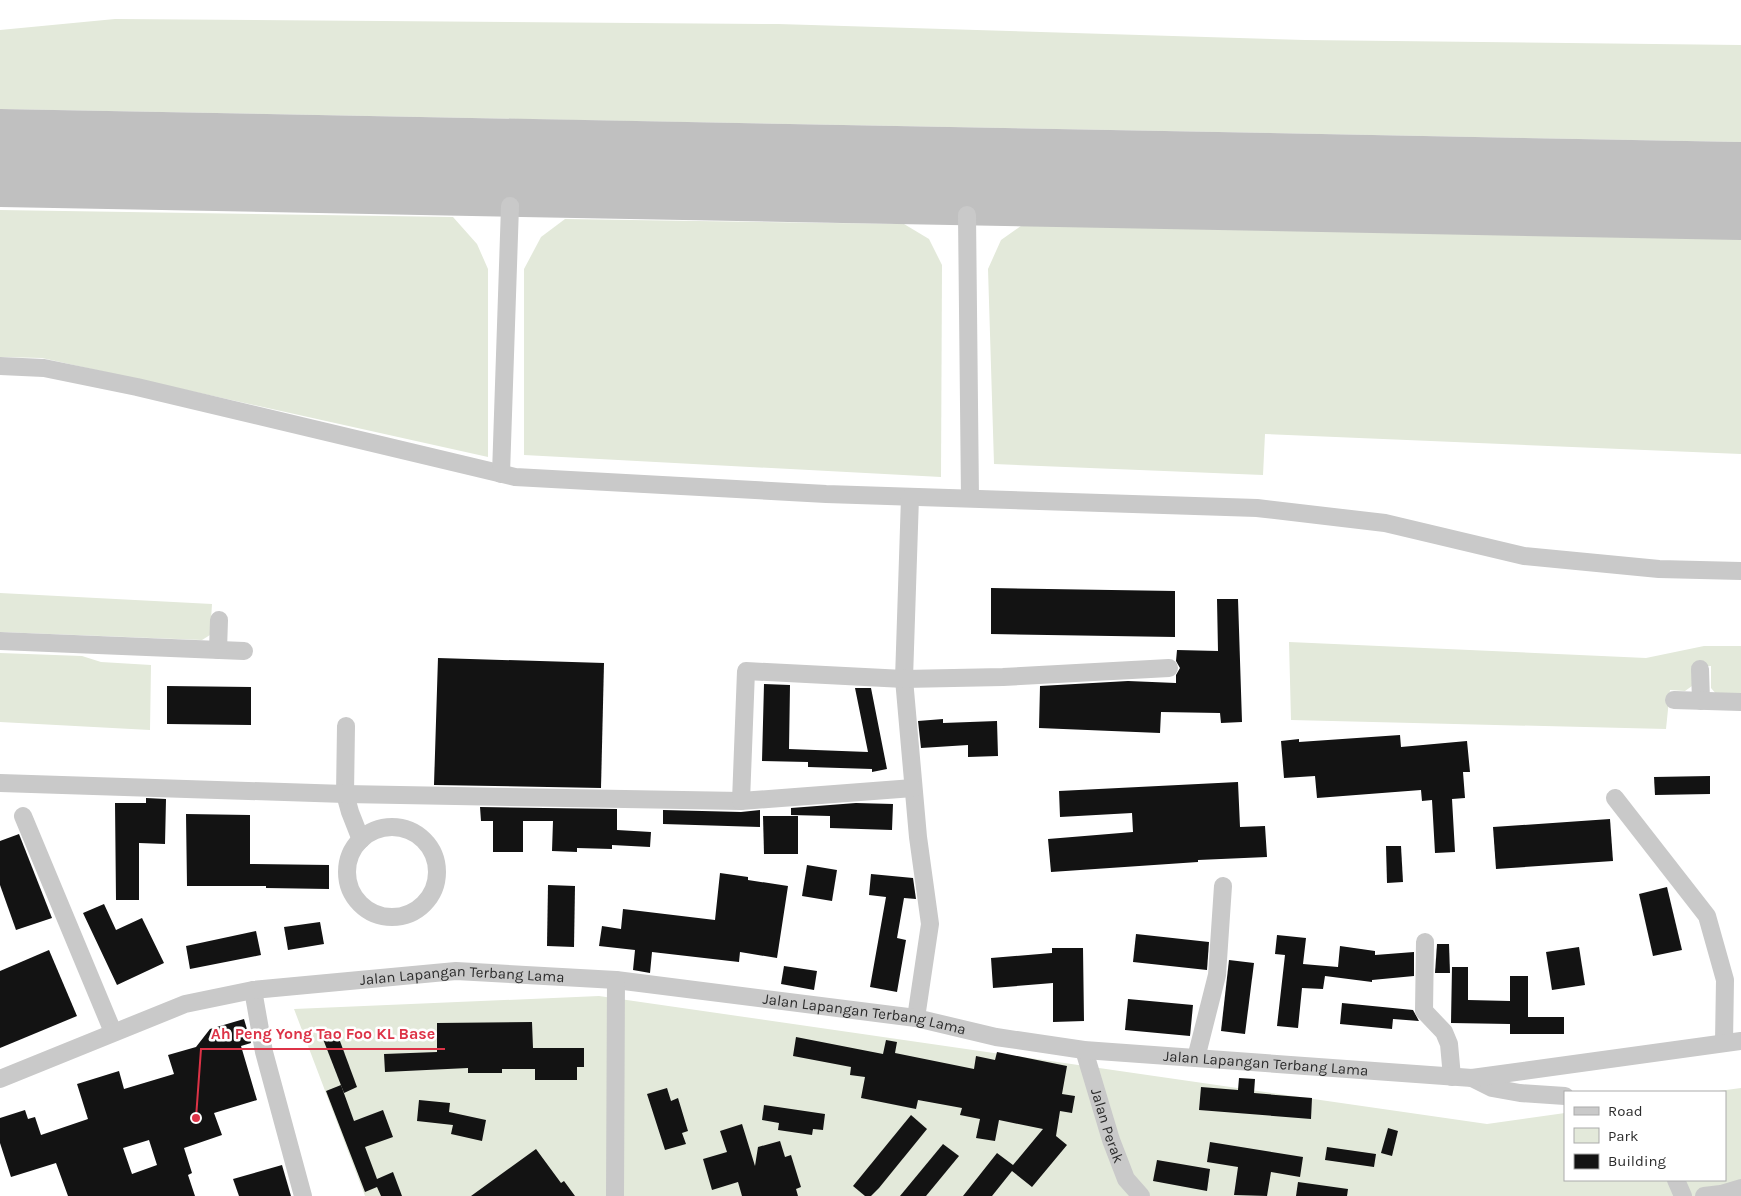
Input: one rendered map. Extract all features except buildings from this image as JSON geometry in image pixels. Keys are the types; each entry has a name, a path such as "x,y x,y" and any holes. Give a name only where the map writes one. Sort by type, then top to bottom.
{"street":[{"path":"501,474 510,206"},
{"path":"966,215 970,498"},
{"path":"0,366 44,368 137,387 516,477 542,480 910,497 1257,508 1385,523 1524,556 1659,569 1741,571"},
{"path":"910,497 904,678 918,837 930,924 916,1018"},
{"path":"218,620 218,650"},
{"path":"0,641 244,651"},
{"path":"741,801 746,671 904,678 1003,677 1169,668"},
{"path":"1700,669 1701,701"},
{"path":"1674,700 1741,702"},
{"path":"346,726 345,794 361,840"},
{"path":"0,783 345,794 741,801 914,788"},
{"path":"1615,798 1707,916 1725,980 1733,1042"},
{"path":"22,816 113,1032"},
{"path":"392,827 407,830 420,836 430,848 436,860 437,876 435,887 428,900 411,914 399,917 383,916 374,913 361,904 352,892 347,877 352,852 361,840 378,829 392,827"},
{"path":"1196,1058 1217,975 1223,886"},
{"path":"1425,942 1424,1011 1444,1032 1449,1044 1452,1077"},
{"name":"Jalan Lapangan Terbang Lama","path":"0,1079 186,1004 253,990 456,971 616,980 916,1018 996,1037 1084,1050 1452,1077 1472,1078 1733,1042"},
{"path":"615,1196 616,980"},
{"path":"253,990 264,1052 304,1196"},
{"name":"Jalan Perak","path":"1084,1050 1111,1140 1126,1179 1141,1196"},
{"path":"1472,1078 1492,1088 1520,1093 1564,1096"},
{"path":"1676,1181 1683,1196"},
{"path":"1704,1196 1721,1194 1741,1188"}],"green space":[{"path":"115,19 778,24 1305,40 1741,45 1741,142 0,109 0,30"},
{"path":"0,210 453,217 477,244 488,269 488,457 42,358 0,357"},
{"path":"565,219 904,224 929,239 942,265 941,477 524,455 524,269 541,237"},
{"path":"1025,223 1741,236 1741,454 1265,434 1263,475 994,464 988,269 1001,240"},
{"path":"0,593 212,604 210,635 202,640 0,632"},
{"path":"1289,642 1646,658 1704,646 1741,646 1741,695 1717,695 1711,688 1711,666 1693,666 1692,686 1685,691 1670,690 1666,729 1291,720"},
{"path":"0,653 82,656 101,662 151,665 150,730 0,722"},
{"path":"599,996 1487,1124 1564,1113 1564,1181 1726,1181 1726,1091 1718,1091 1741,1088 1741,1196 365,1196 294,1009"}],"runway":[{"path":"0,158 1741,191"}],"place":[{"name":"Ah Peng Yong Tao Foo KL Base","path":"196,1118"}]}
